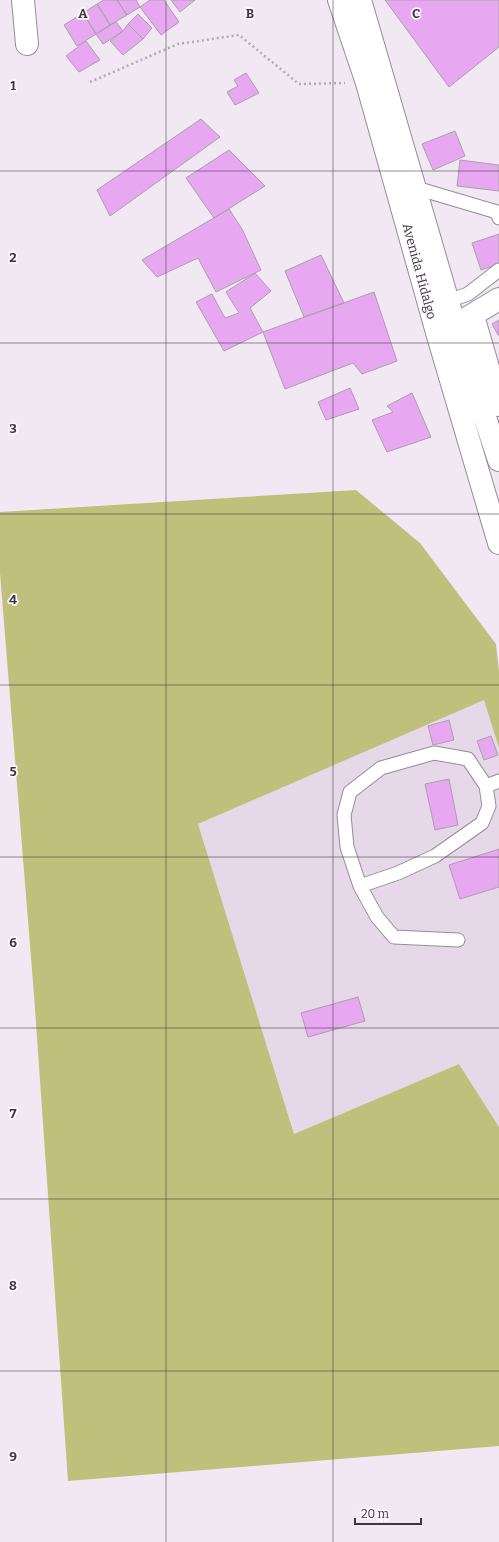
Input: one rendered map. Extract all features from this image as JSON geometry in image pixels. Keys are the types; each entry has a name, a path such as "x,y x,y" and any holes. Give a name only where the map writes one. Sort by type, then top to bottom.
{"main road":[{"path":"23,0 27,44"},
{"name":"Avenida Hidalgo","path":"339,0 367,83 385,150 408,191"},
{"name":"Avenida Hidalgo","path":"360,0 400,139 408,191 439,304 455,326 499,460"},
{"path":"499,299 455,326 499,405"},
{"name":"Avenida Hidalgo","path":"455,326 499,543"}],"lane":[{"path":"408,191 497,212 499,218"},
{"path":"439,304 468,294 499,270"},
{"path":"360,886 398,873 435,856 482,822 489,806 486,786 468,759 434,752 381,768 350,792 344,815 347,847 360,886 377,917 394,937 458,940"},
{"path":"486,786 499,781"}],"path":[{"path":"90,82 178,44 239,35 299,84 367,83"}],"shaded area":[{"path":"356,490 420,543 496,644 499,672 499,748 484,700 198,824 294,1134 459,1064 499,1127 499,1446 68,1481 34,995 0,573 0,512"},
{"path":"485,699 499,748 499,1127 459,1064 294,1134 197,824"}],"building":[{"path":"104,0 117,0 127,15 110,25 97,4"},
{"path":"117,0 136,0 140,7 127,15"},
{"path":"150,0 164,0 179,22 161,35 140,7"},
{"path":"171,0 195,0 180,12"},
{"path":"385,0 499,0 499,47 449,87"},
{"path":"97,4 110,25 96,34 83,13"},
{"path":"83,13 96,34 77,46 64,25"},
{"path":"138,14 152,28 143,39 128,24"},
{"path":"116,22 123,31 103,44 96,34"},
{"path":"128,24 143,39 123,55 110,41 123,31"},
{"path":"86,41 100,60 79,72 66,56"},
{"path":"246,73 259,93 235,105 227,92 238,86 234,80"},
{"path":"201,119 220,137 110,216 97,190"},
{"path":"455,131 465,156 433,170 422,144"},
{"path":"229,150 265,186 214,218 186,178"},
{"path":"460,160 499,165 499,191 457,186"},
{"path":"229,209 242,229 261,270 216,292 198,258 157,277 142,260"},
{"path":"499,234 499,264 481,270 472,243"},
{"path":"321,255 344,303 304,317 285,271"},
{"path":"255,273 271,291 250,308 263,332 224,351 196,302 212,294 225,318 239,313 226,292"},
{"path":"374,292 397,361 362,374 353,363 285,389 263,332"},
{"path":"499,320 499,335 498,335 492,324"},
{"path":"350,388 359,409 326,420 318,402"},
{"path":"412,393 431,437 387,452 372,420 393,412 387,406"},
{"path":"449,720 454,740 433,745 428,726"},
{"path":"491,736 498,755 484,760 477,741"},
{"path":"449,779 458,825 435,830 425,784"},
{"path":"499,849 499,887 460,899 449,865"},
{"path":"358,997 365,1021 308,1037 301,1013"}]}
